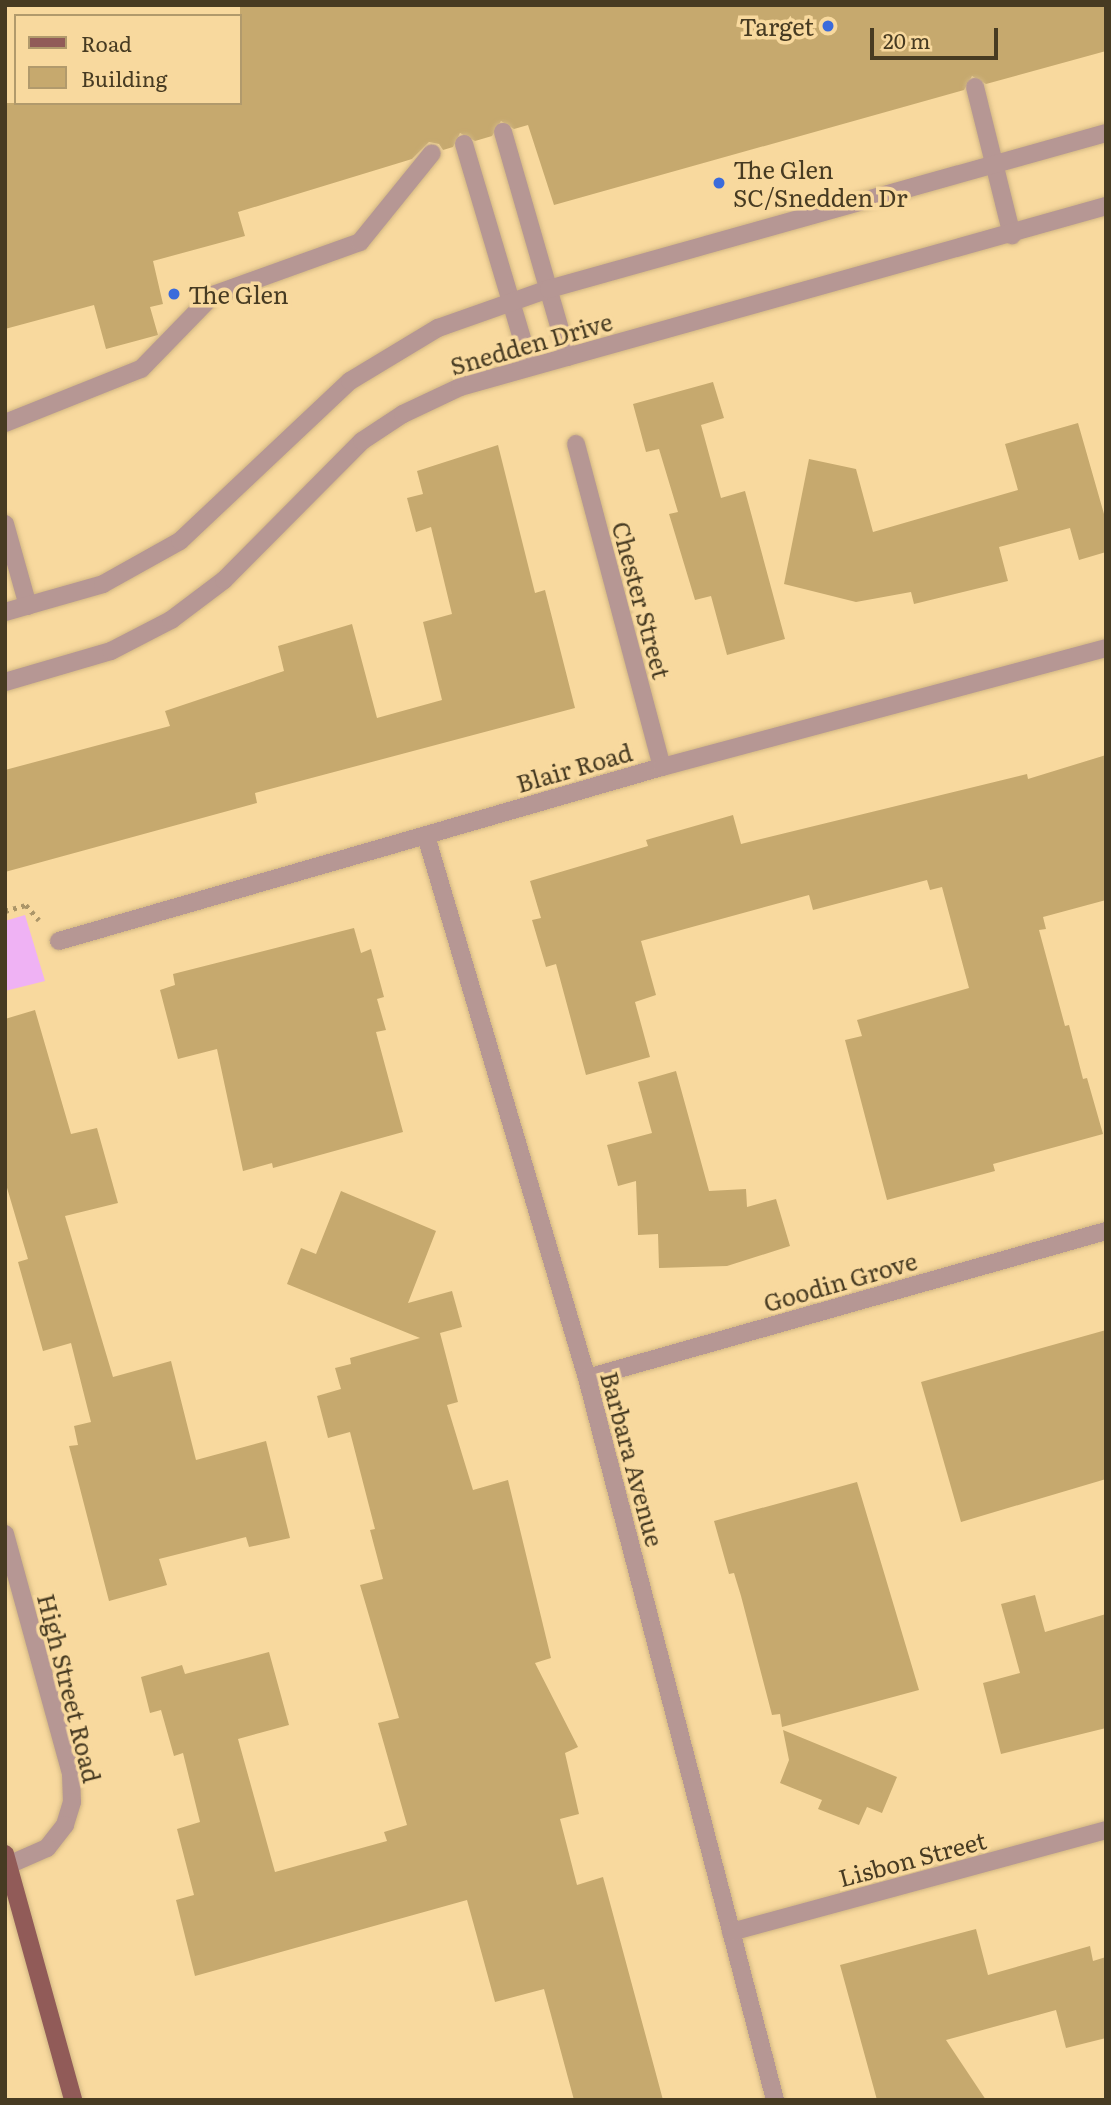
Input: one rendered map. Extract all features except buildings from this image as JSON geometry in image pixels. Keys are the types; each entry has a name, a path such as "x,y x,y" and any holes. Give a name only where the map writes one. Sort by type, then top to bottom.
{"main road":[{"name":"High Street Road","path":"7,1860 73,2100"}],"street":[{"path":"975,87 1012,235"},
{"path":"503,132 568,357"},
{"name":"Snedden Drive","path":"5,612 103,584 148,562 214,513 350,381 408,343 509,302 549,289 1106,133"},
{"path":"464,144 530,365"},
{"path":"5,423 141,369 213,295 360,242 432,153"},
{"name":"Snedden Drive","path":"5,682 111,651 171,620 233,571 362,441 436,398 530,365 568,357 1012,235 1106,206"},
{"name":"Chester Street","path":"576,444 662,767"},
{"path":"5,524 28,606"},
{"name":"Blair Road","path":"59,941 662,767 1106,648"},
{"name":"Barbara Avenue","path":"426,836 587,1378 775,2100"},
{"name":"Goodin Grove","path":"587,1378 1106,1231"},
{"name":"High Street Road","path":"5,1534 71,1774 72,1802 65,1825 47,1848 7,1860"},
{"name":"Lisbon Street","path":"731,1932 1106,1830"}],"path":[{"path":"5,911 26,905 59,941"}],"shaded area":[{"path":"25,915 45,981 5,991 5,921"}],"place":[{"name":"Target","path":"828,26"},
{"name":"The Glen SC/Snedden Dr","path":"719,183"},
{"name":"The Glen","path":"174,294"}]}
